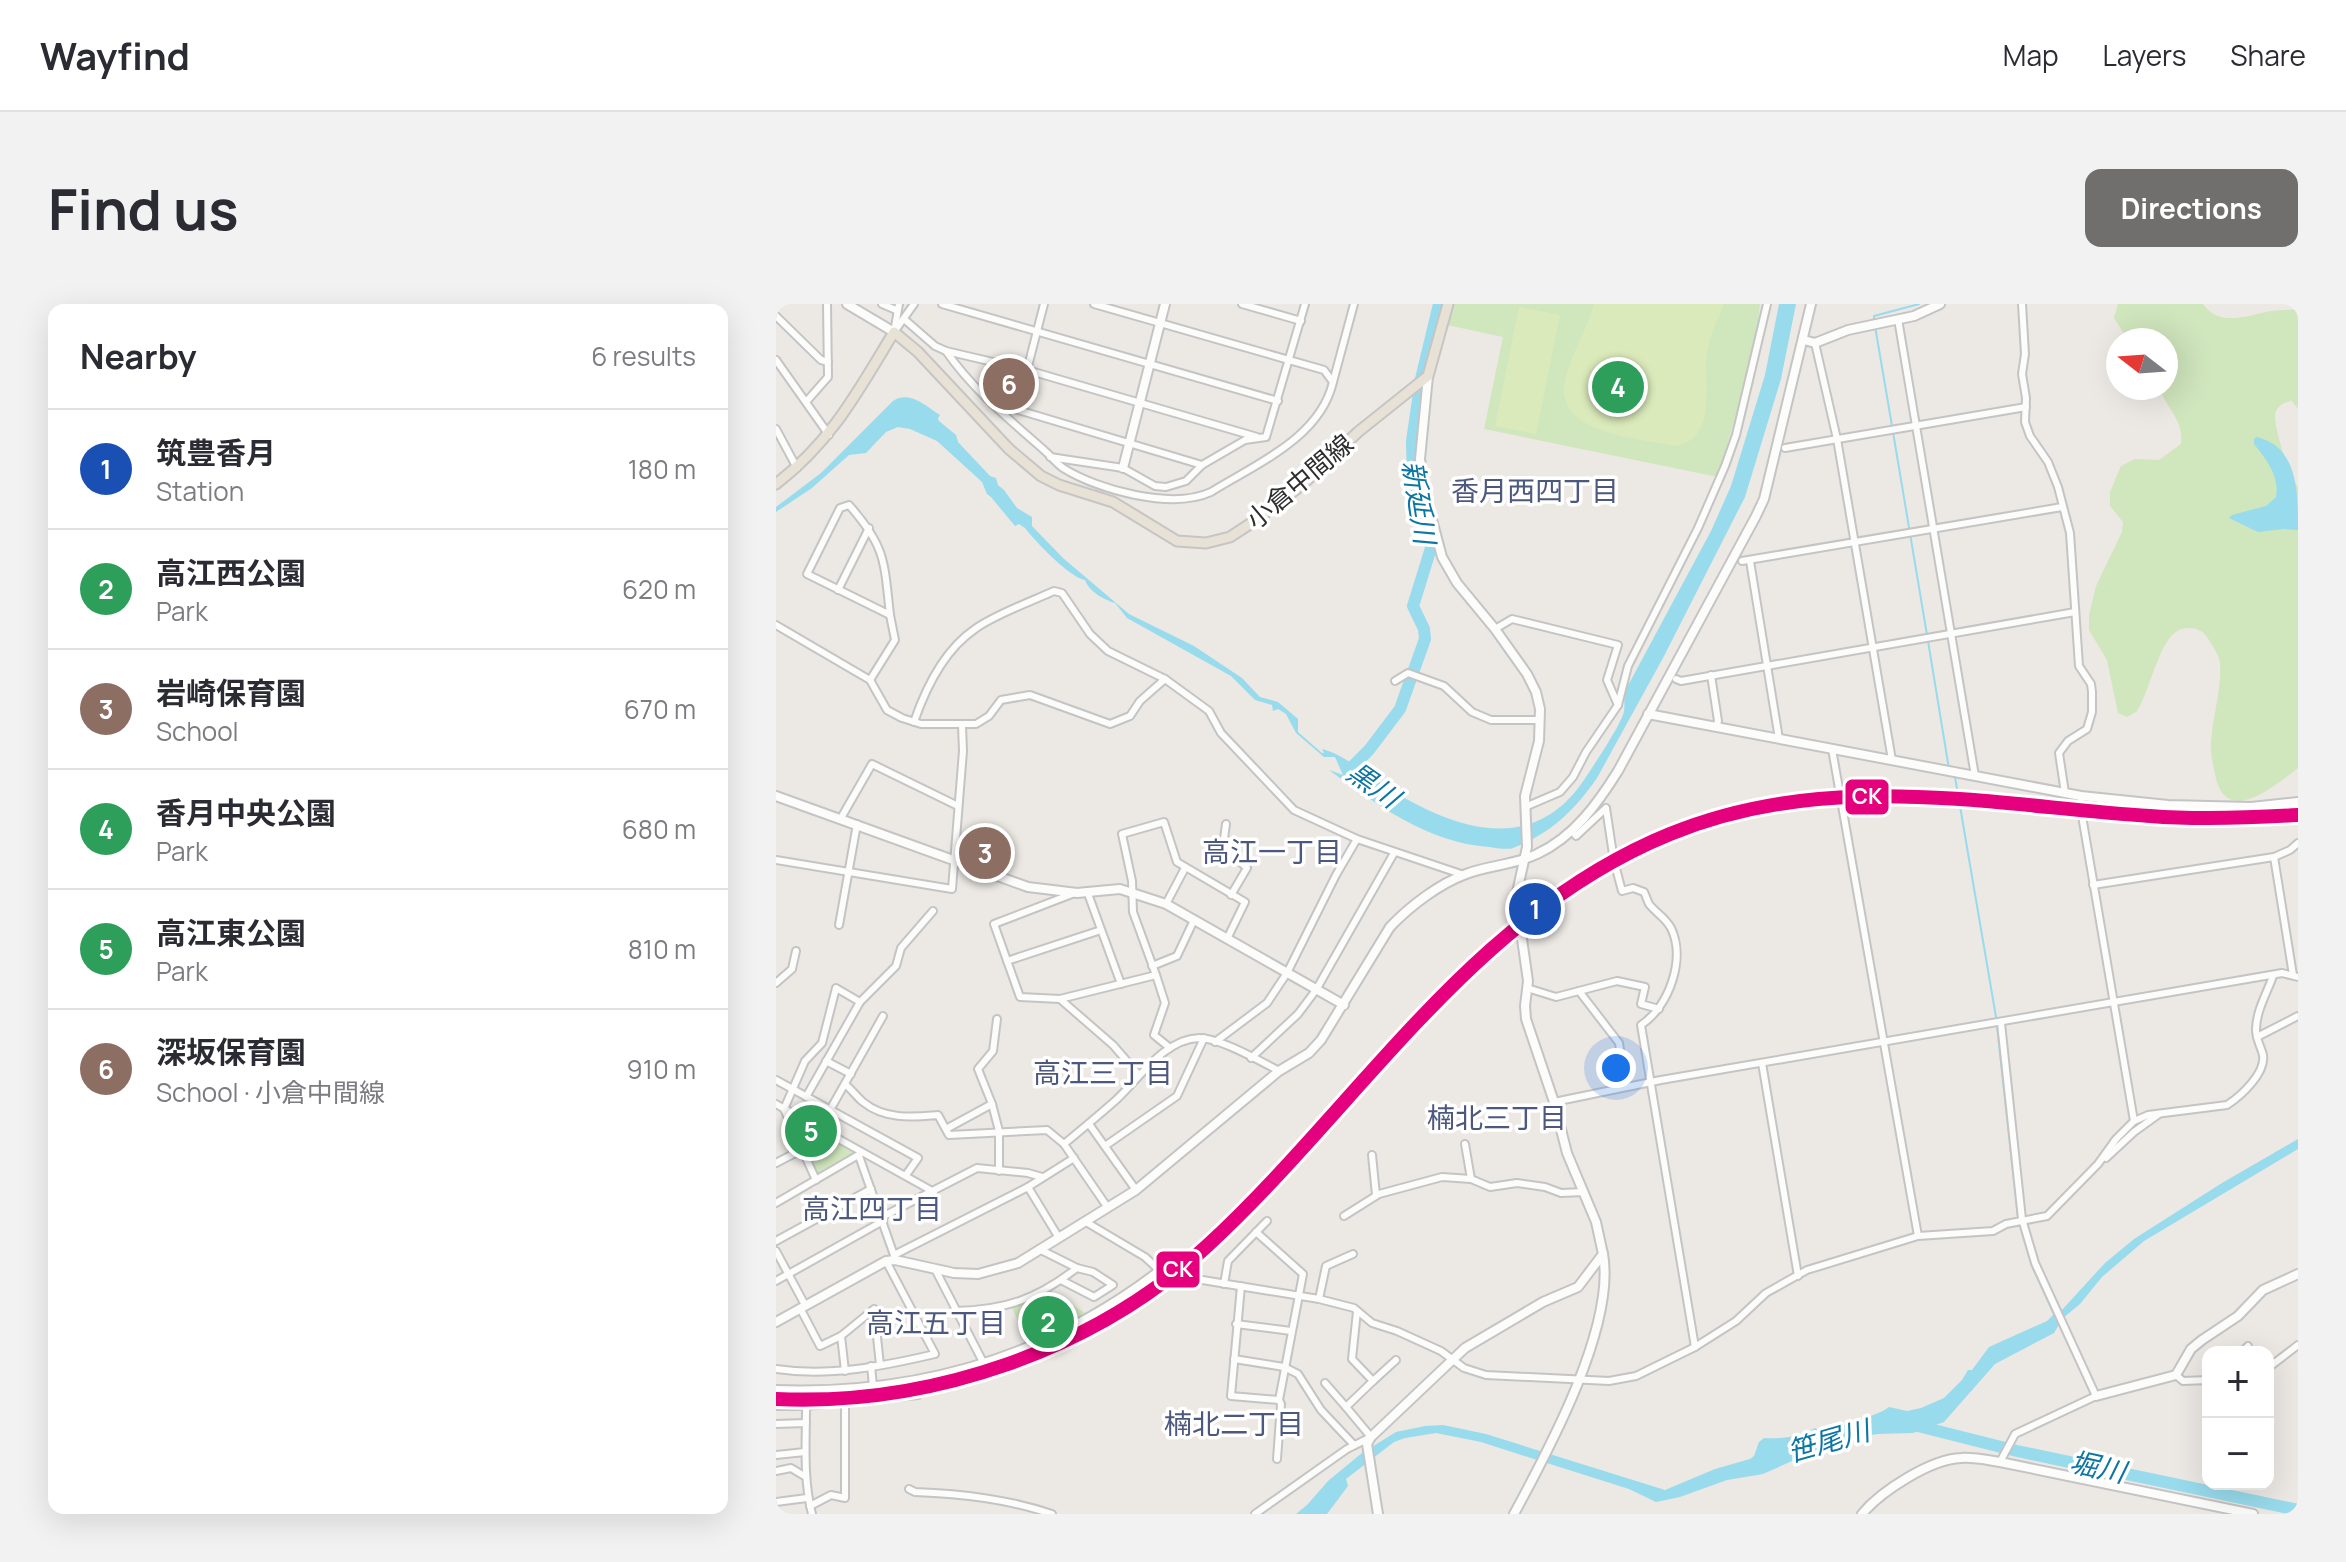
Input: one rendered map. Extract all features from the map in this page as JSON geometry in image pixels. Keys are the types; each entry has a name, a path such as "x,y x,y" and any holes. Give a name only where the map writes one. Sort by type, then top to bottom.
{"main road":[{"path":"1428,376 1448,304"},
{"name":"小倉中間線","path":"894,332 918,352 1028,467 1059,485 1113,502 1169,537 1193,544 1219,542 1242,530 1303,484 1358,432 1428,376"},
{"path":"776,484 797,468 829,435 894,332"}],"street":[{"path":"806,402 828,377 827,304"},
{"path":"847,304 894,332"},
{"path":"882,304 897,307 894,332"},
{"path":"894,332 914,304"},
{"path":"942,304 1278,401"},
{"path":"1027,370 1044,304"},
{"path":"1094,304 1324,370 1333,382"},
{"path":"1123,468 1165,304"},
{"path":"1242,304 1301,321"},
{"path":"1050,457 1123,468 1155,486 1166,487 1186,481 1202,465 1245,440 1266,437 1305,304"},
{"path":"946,351 991,402 1067,470 1139,496 1160,500 1201,497 1289,444 1302,434 1323,408 1354,304"},
{"path":"1525,810 1560,792 1573,777 1618,705 1628,666 1720,479 1736,435 1767,304"},
{"path":"892,1259 935,1269 978,1274 1018,1263 1086,1222 1136,1190 1279,1071 1309,1053 1344,1005 1390,927 1416,903 1464,875 1541,853 1572,831 1606,791 1764,499 1811,304"},
{"path":"1804,340 1815,343 1848,330 1914,316 1940,304"},
{"path":"2022,304 2025,422 2030,436 2048,462 2062,507 2073,553 2071,573 2079,666 2091,684 2092,712 2087,729 2068,741 2059,753 2065,793"},
{"path":"776,316 821,360 828,362"},
{"path":"904,319 935,346 946,351 1027,370 1257,437"},
{"path":"1898,319 1975,776"},
{"path":"1815,343 1837,439 1892,760"},
{"path":"776,360 829,435"},
{"path":"1428,376 1420,459 1442,557 1457,583 1495,629 1536,692 1539,741 1526,784 1526,859 1516,897 1524,948 1526,1019 1554,1102 1567,1153 1596,1222 1606,1272 1601,1308 1578,1381 1514,1514"},
{"path":"991,402 1202,465"},
{"path":"1785,448 2026,407"},
{"path":"776,429 797,468"},
{"path":"870,680 895,640 882,552 869,528 849,505 840,508 807,574 890,615"},
{"path":"1779,739 1746,561 2062,507"},
{"path":"838,590 869,528"},
{"path":"914,722 925,692 949,654 965,637 977,627 1054,591 1062,593 1090,634 1108,651 1165,679 1209,711 1221,733 1294,810 1357,839 1464,875"},
{"path":"1676,679 2075,612"},
{"path":"1495,629 1512,619 1618,645 1607,680 1618,705"},
{"path":"776,625 870,680 887,710 914,722 962,726 976,724 989,716 1001,700 1030,695 1104,722 1116,723 1130,716 1140,701 1165,679"},
{"path":"1395,681 1408,673 1444,686 1472,712 1491,720 1540,720"},
{"path":"1711,675 1718,721 1716,727"},
{"path":"1648,714 2081,796 2168,805 2251,807 2298,802"},
{"path":"776,860 952,889 963,751 962,726"},
{"path":"1832,749 1918,1236"},
{"path":"841,818 872,764 958,806"},
{"path":"776,796 1028,887 1082,892 1106,889 1132,892 1166,904 1344,1005"},
{"path":"2081,796 2093,885 2134,1121"},
{"path":"1572,831 1576,836 1606,808 1622,891 1633,888 1644,892 1649,904 1666,919 1673,931 1677,950 1670,986 1659,1009 1641,1025 1695,1347"},
{"path":"1170,1048 1154,1035 1165,1003 1133,912 1122,834 1164,822 1177,862 1245,902 1227,939"},
{"path":"839,925 857,824"},
{"path":"1226,824 1223,846 1247,868 1231,895"},
{"path":"1215,1042 1267,1003 1287,973 1357,839"},
{"path":"2093,885 2274,857 2298,843"},
{"path":"1251,1058 1298,1014 1316,990 1394,853"},
{"path":"1554,1102 1649,1082 2282,973 2296,976 2274,857"},
{"path":"1166,904 1185,868"},
{"path":"1082,892 1101,930 1121,984"},
{"path":"1082,892 994,924 1020,997 1060,999 1156,975"},
{"path":"806,1097 860,1002 896,966 901,948 933,911"},
{"path":"1152,966 1177,956 1194,920"},
{"path":"1007,961 1101,930"},
{"path":"776,983 792,969 796,951"},
{"path":"2098,1164 2134,1121 2162,1112 2227,1105 2237,1099 2256,1074 2264,1057 2256,1030 2261,1003 2273,976"},
{"path":"1527,988 1556,997 1617,981 1645,987 1641,1004 1659,1009"},
{"path":"776,1122 785,1113 805,1061 822,1043 836,988 860,1002"},
{"path":"1579,991 1619,1043 1625,1087"},
{"path":"1060,999 1113,1045 1139,1075"},
{"path":"830,1110 883,1016"},
{"path":"2257,1037 2298,1016"},
{"path":"997,1019 993,1051 978,1069 999,1131 999,1171"},
{"path":"2001,1023 2022,1219 2031,1253 2096,1396"},
{"path":"1064,1144 1170,1048 1195,1038 1215,1042 1279,1071"},
{"path":"1105,1146 1177,1096 1204,1038"},
{"path":"826,1061 851,1074"},
{"path":"1762,1063 1798,1276"},
{"path":"776,1080 918,1158 906,1175"},
{"path":"845,1084 862,1102 879,1112 907,1117 938,1115 949,1135 1047,1130 1064,1144 1108,1208"},
{"path":"776,1104 785,1113 934,1192"},
{"path":"946,1129 992,1104"},
{"path":"1086,1222 1145,1257 1159,1270 1319,1299 1357,1311 1372,1323 1441,1351 1464,1368 1486,1375 1609,1381 1636,1376 1695,1347 1736,1321 1766,1293 1798,1276 1865,1251 1918,1236 1993,1231 2022,1219 2047,1216 2098,1164 2162,1112"},
{"path":"785,1113 816,1180"},
{"path":"1089,1124 1136,1190"},
{"path":"1465,1144 1471,1179"},
{"path":"776,1163 801,1150"},
{"path":"776,1203 860,1154"},
{"path":"776,1369 795,1372 845,1371 935,1354 892,1259 883,1219 860,1154"},
{"path":"1372,1155 1376,1195"},
{"path":"776,1322 1028,1187 1074,1158"},
{"path":"776,1281 977,1168 1042,1177"},
{"path":"1344,1216 1376,1195 1442,1177 1471,1179 1490,1187 1517,1183 1561,1193 1584,1192"},
{"path":"1028,1187 1059,1238"},
{"path":"776,1241 871,1189"},
{"path":"1224,1284 1228,1261 1267,1221"},
{"path":"1256,1232 1303,1274 1279,1400 1277,1459"},
{"path":"1041,1250 1077,1268 1093,1272 1113,1285 1094,1297 1061,1280"},
{"path":"776,1251 820,1346 841,1336 874,1309 880,1365"},
{"path":"1319,1299 1326,1266 1353,1254"},
{"path":"1255,1514 1354,1445 1369,1441 1465,1348 1529,1310 1578,1287 1603,1254"},
{"path":"955,1311 1008,1306 1045,1291 1077,1268"},
{"path":"935,1269 983,1362"},
{"path":"776,1389 873,1386 909,1381 983,1362 1067,1330 1130,1292 1159,1270"},
{"path":"2000,1461 2015,1434 2096,1396 2176,1375 2191,1349 2238,1316 2263,1290 2298,1274"},
{"path":"1241,1286 1231,1396 1279,1400"},
{"path":"1357,1311 1352,1359 1373,1381"},
{"path":"1236,1324 1291,1331"},
{"path":"841,1336 845,1371"},
{"path":"2274,1363 2298,1345"},
{"path":"1234,1359 1284,1367 1298,1374 1321,1410 1354,1445"},
{"path":"1346,1407 1396,1360"},
{"path":"871,1366 873,1386"},
{"path":"2176,1375 2183,1381 2202,1380"},
{"path":"1325,1383 1369,1441 1378,1514"},
{"path":"776,1406 845,1404 918,1395"},
{"path":"810,1506 831,1495 845,1498 845,1404"},
{"path":"806,1406 807,1498 812,1514"},
{"path":"776,1424 806,1423"},
{"path":"776,1455 805,1452"},
{"path":"1862,1514 1922,1469 1958,1457 2000,1461 2253,1514"},
{"path":"776,1471 791,1468 806,1477"},
{"path":"909,1489 915,1492 976,1495 1052,1514"},
{"path":"776,1502 807,1498"}],"green space":[{"path":"1452,304 1760,304 1756,344 1718,477 1484,429 1503,337 1447,325"},
{"path":"1594,304 1724,304 1707,352 1703,421 1698,433 1689,441 1675,446 1621,436 1585,423 1572,412 1565,399 1565,381"},
{"path":"2118,304 2203,304 2218,316 2226,318 2298,309 2298,409 2292,401 2287,402 2277,409 2275,417 2282,449 2298,487 2298,768 2276,785 2251,798 2239,801 2229,799 2220,790 2215,774 2211,747 2220,664 2204,634 2187,628 2172,635 2160,655 2137,711 2127,717 2118,713 2107,660 2089,630 2096,586 2122,532 2123,522 2110,506 2110,492 2121,466 2135,459 2159,460 2181,444 2180,428 2165,400 2178,400 2178,328 2120,328 2114,318"},
{"path":"1519,307 1560,315 1536,434 1495,426"},
{"path":"791,1109 853,1149 855,1155 817,1175 789,1113"},
{"path":"1050,1291 1090,1316 1029,1344 1012,1308"}],"water":[{"name":"黒川","path":"1779,304 1796,304 1781,379 1745,497 1663,658 1597,778 1560,820 1538,836 1511,849 1467,844 1424,830 1347,783 1329,770 1343,775 1335,757 1324,757 1296,733 1286,714 1278,709 1273,711 1272,705 1255,700 1231,676 1127,618 1115,603 1098,595 1085,580 1062,566 1025,528 1019,524 1015,526 987,494 982,482 937,441 910,429 898,427 886,432 866,453 849,455 812,488 776,512 776,507 821,473 893,401 905,397 917,400 940,415 939,421 956,435 958,442 990,476 996,478 1017,508 1032,517 1032,526 1063,558 1129,614 1194,646 1242,678 1260,697 1278,702 1298,719 1298,732 1322,753 1322,749 1336,754 1428,810 1484,828 1511,828 1537,821 1562,806 1584,780 1618,725 1624,711 1624,693 1711,531 1731,486 1765,375"},
{"path":"2257,437 2271,442 2288,461 2296,487 2298,530 2258,532 2229,518 2266,506 2276,497 2274,475 2254,444"},
{"name":"笹尾川","path":"2298,1139 2298,1149 2144,1241 2102,1277 2080,1304 2063,1318 2054,1333 1995,1364 1944,1422 1913,1433 1839,1440 1763,1474 1727,1480 1656,1502 1629,1489 1481,1442 1436,1433 1394,1442 1346,1479 1348,1486 1327,1514 1296,1514 1328,1481 1362,1453 1396,1432 1425,1426 1443,1425 1486,1434 1665,1490 1715,1469 1750,1459 1764,1438 1790,1437 1815,1428 1821,1431 1889,1407 1907,1411 1921,1408 1944,1398 1968,1370 1972,1370 1989,1347 2047,1321 2061,1311 2105,1263 2134,1239"}],"waterway":[{"name":"新延川","path":"1348,771 1369,750 1400,709 1425,639 1424,629 1413,606 1431,548 1413,481 1412,441 1421,379 1439,304"},
{"path":"1874,319 1874,316 1919,304"},
{"path":"1875,326 1892,426"},
{"path":"1893,432 1927,635"},
{"path":"1928,641 1949,769"},
{"path":"1950,775 1955,777 1996,1017 2018,1217 2032,1266 2054,1314"},
{"name":"堀川","path":"1914,1425 2017,1451 2298,1510"}],"transit line":[{"name":"CK","path":"776,1399 834,1399 892,1393 950,1381 1006,1364 1061,1342 1113,1315 1162,1283 1207,1246 1476,963 1535,913 1599,869 1670,834 1730,814 1789,802 1849,797 1908,796 2169,817 2298,815"}],"place":[{"name":"深坂保育園","path":"1009,384"},
{"name":"香月中央公園","path":"1618,387"},
{"name":"岩崎保育園","path":"985,853"},
{"name":"筑豊香月","path":"1535,909"},
{"name":"高江東公園","path":"811,1131"},
{"name":"高江西公園","path":"1048,1322"}],"district":[{"name":"香月西四丁目","path":"1535,490"},
{"name":"高江一丁目","path":"1272,851"},
{"name":"高江三丁目","path":"1103,1072"},
{"name":"楠北三丁目","path":"1497,1117"},
{"name":"高江四丁目","path":"872,1208"},
{"name":"高江五丁目","path":"936,1322"},
{"name":"楠北二丁目","path":"1234,1423"}]}
